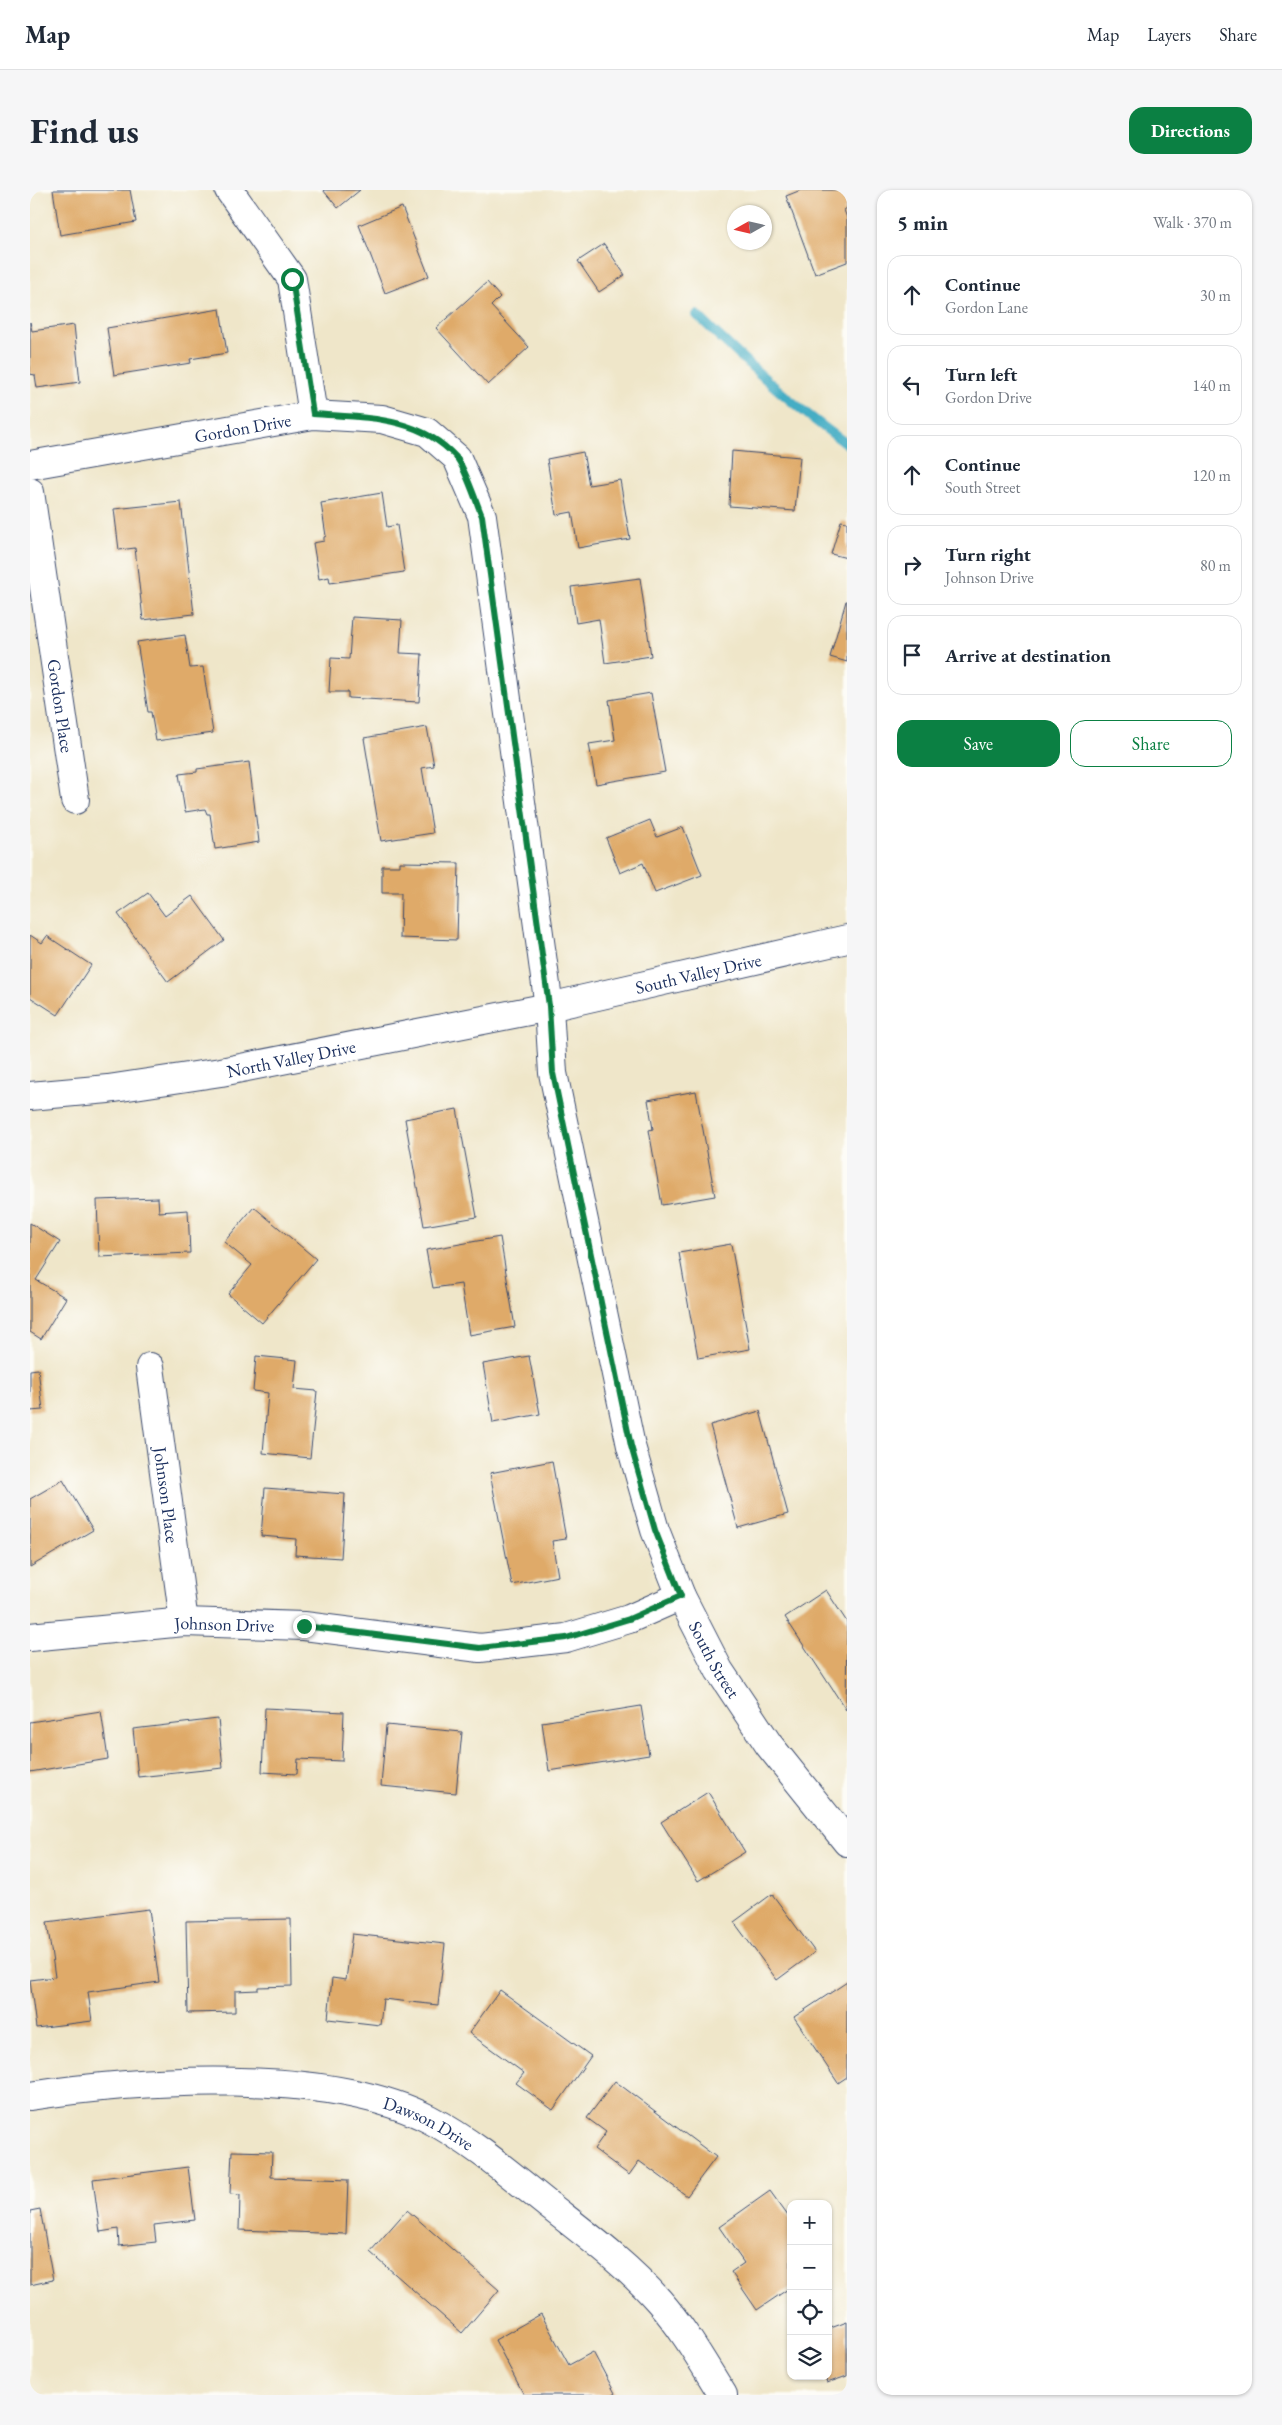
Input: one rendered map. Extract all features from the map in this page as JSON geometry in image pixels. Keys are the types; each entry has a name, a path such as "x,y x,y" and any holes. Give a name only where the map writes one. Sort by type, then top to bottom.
{"street":[{"path":"229,190 292,279 313,414"},
{"name":"Gordon Drive","path":"30,465 313,414 382,419 427,432 457,458 482,516 549,1006"},
{"name":"Gordon Place","path":"30,492 75,800"},
{"name":"South Valley Drive","path":"549,1006 847,939"},
{"name":"North Valley Drive","path":"30,1096 108,1088 221,1072 549,1006"},
{"name":"South Street","path":"549,1006 553,1073 631,1446 652,1522 681,1596 719,1670 746,1711 847,1842"},
{"name":"Johnson Place","path":"150,1367 184,1622"},
{"name":"Johnson Drive","path":"30,1637 184,1622 304,1626 480,1648 566,1638 629,1619 681,1596"},
{"name":"Dawson Drive","path":"30,2096 62,2091 161,2083 267,2084 344,2093 396,2107 427,2118 484,2153 596,2242 639,2281 660,2302 723,2395"}],"building":[{"path":"53,190 130,190 136,222 60,235"},
{"path":"323,190 360,190 338,208"},
{"path":"801,190 847,190 847,208 844,210 847,218 847,262 815,274 786,196"},
{"path":"402,207 429,276 385,293 359,225"},
{"path":"604,244 625,275 599,292 578,261"},
{"path":"487,282 500,297 491,306 529,347 488,385 436,328"},
{"path":"220,309 227,353 190,359 191,363 114,375 107,328"},
{"path":"30,322 32,331 74,325 80,382 37,388 35,375 30,374"},
{"path":"732,451 800,457 795,511 729,506"},
{"path":"583,452 589,485 620,480 630,539 578,548 572,512 556,515 547,459"},
{"path":"382,493 387,527 397,525 404,572 330,583 329,577 319,579 313,543 324,541 326,536 321,503"},
{"path":"181,502 194,614 143,620 135,548 119,550 114,509"},
{"path":"841,521 847,522 847,558 831,554"},
{"path":"640,578 651,656 605,663 599,619 576,623 571,587"},
{"path":"847,601 847,662 830,657"},
{"path":"352,617 402,620 400,653 422,654 419,702 348,698 348,692 329,692 331,658 349,659"},
{"path":"185,635 190,668 203,667 213,733 156,741 151,712 148,712 137,642"},
{"path":"651,693 665,772 596,784 589,744 615,740 609,700"},
{"path":"427,727 434,766 422,768 433,833 381,841 364,738"},
{"path":"249,762 259,842 215,849 210,814 207,814 205,809 185,812 179,774 197,772 197,769"},
{"path":"650,820 657,837 683,827 702,875 655,893 643,863 620,873 606,838"},
{"path":"400,862 459,863 457,940 400,938 401,893 382,893 382,866 400,866"},
{"path":"148,893 165,916 192,896 224,940 168,982 118,914"},
{"path":"30,935 42,943 47,936 91,965 58,1015 30,997"},
{"path":"696,1091 715,1196 662,1205 649,1130 653,1129 648,1100"},
{"path":"457,1109 477,1217 424,1226 405,1119"},
{"path":"158,1198 159,1212 188,1210 190,1253 99,1257 97,1200"},
{"path":"254,1207 316,1259 262,1323 228,1294 252,1265 224,1242"},
{"path":"30,1223 60,1242 36,1280 66,1298 41,1339 30,1332"},
{"path":"500,1237 515,1327 469,1335 461,1284 433,1288 426,1250"},
{"path":"731,1244 750,1349 698,1358 679,1253"},
{"path":"256,1356 297,1360 294,1389 317,1391 310,1458 263,1453 268,1393 253,1391"},
{"path":"529,1356 540,1414 493,1423 483,1364"},
{"path":"38,1369 43,1410 30,1411 30,1370"},
{"path":"760,1411 788,1514 738,1528 710,1425"},
{"path":"552,1461 566,1539 552,1541 558,1576 512,1585 490,1473"},
{"path":"63,1480 93,1530 30,1567 30,1499"},
{"path":"265,1488 345,1494 341,1558 295,1555 296,1539 261,1536"},
{"path":"826,1590 847,1622 846,1710 785,1617"},
{"path":"641,1706 649,1755 549,1771 542,1722"},
{"path":"265,1708 344,1712 342,1761 298,1759 297,1774 262,1772"},
{"path":"101,1711 108,1759 30,1772 30,1722"},
{"path":"218,1719 223,1768 138,1777 133,1729"},
{"path":"386,1725 462,1732 456,1793 381,1786"},
{"path":"708,1792 745,1852 698,1881 661,1822"},
{"path":"772,1894 815,1952 777,1980 734,1922"},
{"path":"149,1909 159,1982 88,1992 92,2021 36,2028 30,1980 55,1977 47,1922"},
{"path":"291,1919 292,1986 258,1987 258,1990 235,1991 235,2012 188,2013 186,1921"},
{"path":"352,1934 445,1944 438,2005 383,1999 380,2025 328,2019 332,1978 346,1980"},
{"path":"847,1982 847,2077 838,2083 794,2017"},
{"path":"500,1990 591,2056 553,2110 516,2083 524,2073 469,2033"},
{"path":"615,2081 716,2157 687,2196 639,2161 629,2175 594,2149 606,2132 587,2118"},
{"path":"232,2151 272,2152 271,2177 348,2180 346,2234 239,2230 240,2195 230,2194"},
{"path":"188,2167 195,2220 154,2225 156,2242 119,2246 118,2229 100,2232 93,2179"},
{"path":"770,2191 787,2214 787,2290 757,2310 731,2272 744,2263 719,2227"},
{"path":"40,2209 53,2280 30,2285 30,2211"},
{"path":"407,2210 499,2290 462,2333 370,2252"},
{"path":"541,2314 569,2365 593,2352 616,2395 524,2395 495,2340"},
{"path":"847,2322 847,2376 827,2383 826,2380 832,2380 832,2328"}],"waterway":[{"path":"697,315 770,383 847,444"}],"route":[{"path":"292,279 313,414 382,419 427,432 457,458 482,516 549,1006 553,1073 631,1446 655,1530 681,1596 629,1619 566,1638 480,1648 304,1626"}]}
